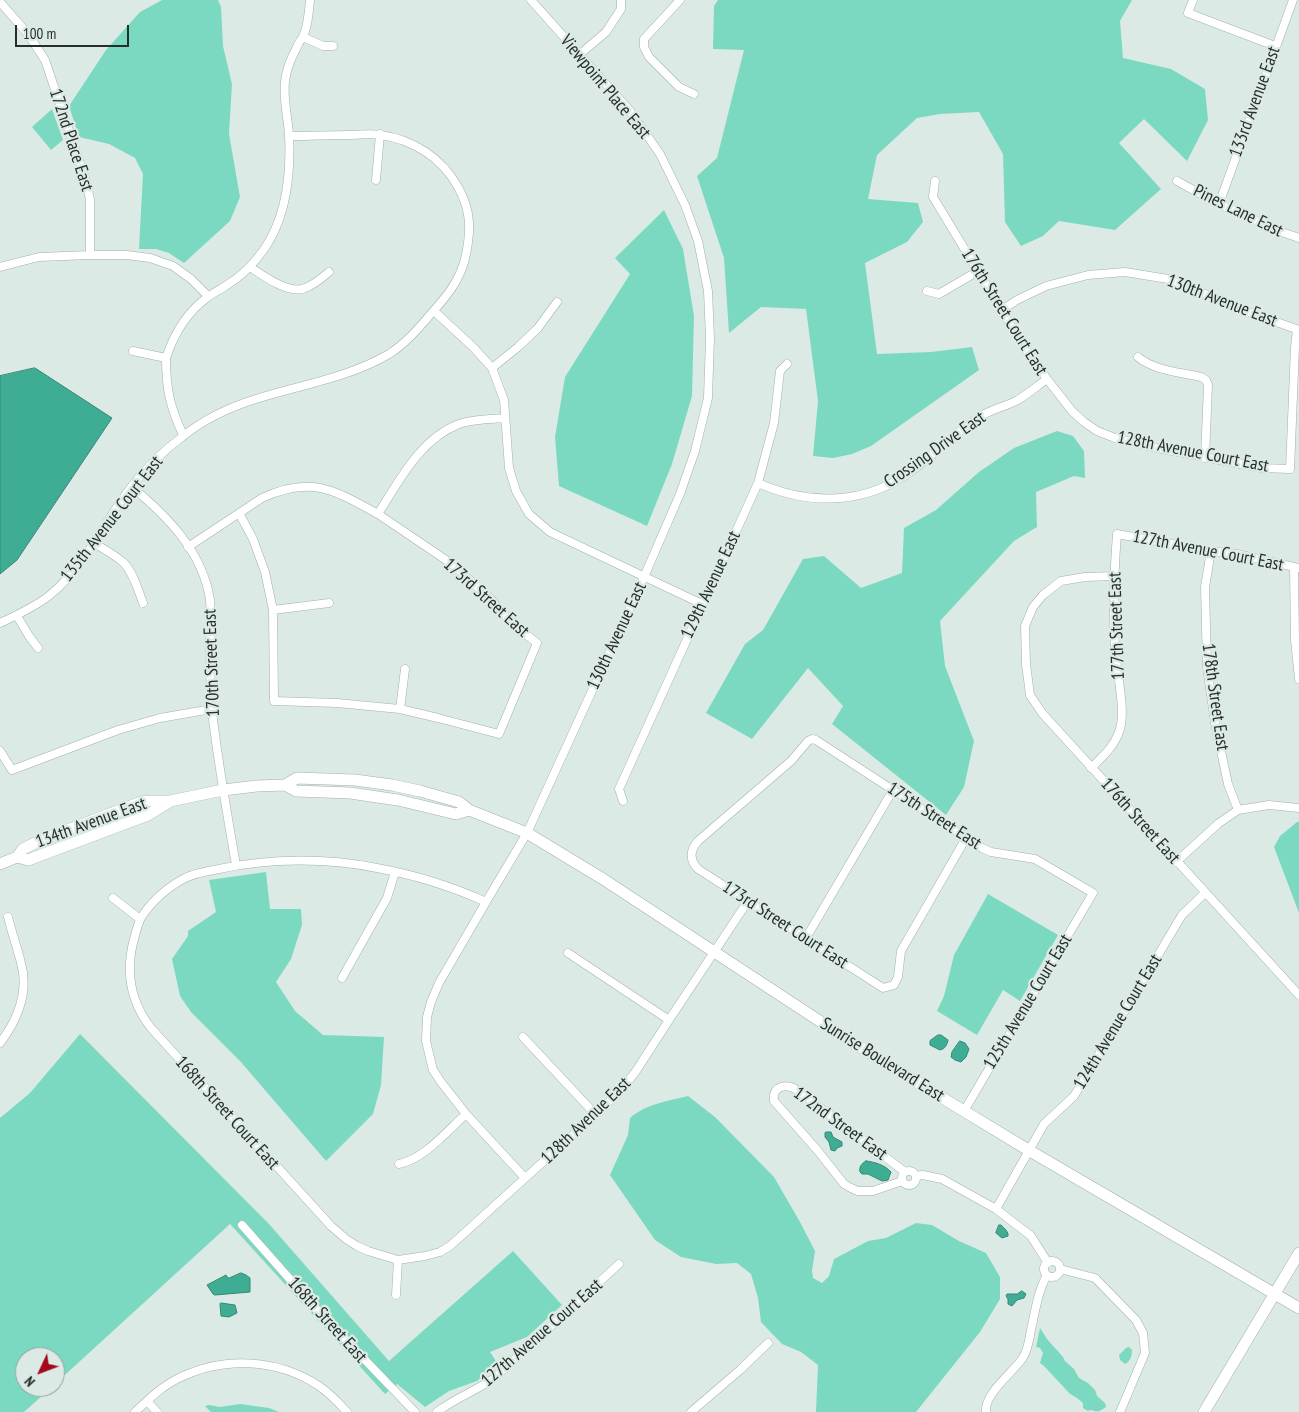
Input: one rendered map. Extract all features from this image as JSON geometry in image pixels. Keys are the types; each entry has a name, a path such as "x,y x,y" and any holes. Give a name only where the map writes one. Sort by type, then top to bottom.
{"street":[{"path":"183,435 168,395 166,358 170,345 192,310 208,296 226,286 250,267 266,246 282,214 288,184 289,136 285,83 289,65 303,37 310,0"},
{"name":"Viewpoint Place East","path":"531,0 630,111 660,154 685,205"},
{"path":"579,55 606,32 621,9 621,0"},
{"path":"680,0 644,39 644,47 649,57 679,87 694,94"},
{"path":"1193,0 1188,13 1275,46"},
{"name":"133rd Avenue East","path":"1218,204 1292,0"},
{"name":"172nd Place East","path":"0,2 28,34 45,60 87,184 90,200 90,255"},
{"path":"303,37 323,46 333,46"},
{"path":"376,180 380,134"},
{"name":"135th Avenue Court East","path":"0,623 16,616 49,595 70,574 132,487 154,460 183,435 219,414 254,399 362,368 391,353 410,337 450,292 461,272 469,242 470,218 464,199 449,173 434,157 416,145 402,139 380,134 289,136"},
{"name":"176th Street Court East","path":"935,180 933,197 1021,342 1072,411 1097,431"},
{"name":"Pines Lane East","path":"1177,181 1218,204 1276,230 1299,238"},
{"name":"130th Avenue East","path":"525,1178 466,1114 441,1082 434,1070 426,1041 427,1016 439,983 526,833 644,577 680,494 696,451 708,398 710,338 708,291 698,241 685,205"},
{"path":"0,267 39,257 127,255 150,258 173,266 208,296"},
{"path":"250,267 272,281 298,290 305,289 329,272"},
{"path":"927,291 939,294 978,271"},
{"name":"130th Avenue East","path":"1002,310 1017,300 1046,286 1088,274 1125,272 1168,279 1298,330"},
{"path":"492,368 538,328 556,302"},
{"path":"434,311 473,346 492,368 504,400 509,468 516,491 528,514 550,532 702,604"},
{"name":"128th Avenue Court East","path":"1097,431 1115,438 1205,458 1261,468 1290,469 1298,330"},
{"path":"133,351 166,358"},
{"path":"1138,357 1145,363 1155,367 1206,380 1208,385 1205,458"},
{"name":"129th Avenue East","path":"623,801 619,789 758,483 774,423 780,371 787,364"},
{"name":"Crossing Drive East","path":"758,483 777,492 810,498 846,498 879,490 912,471 980,416 1018,400 1047,379"},
{"path":"188,547 262,498 272,493 305,486 342,494 378,514 408,468 427,445 443,432 460,424 476,420 505,418"},
{"name":"170th Street East","path":"132,487 162,513 173,526 188,547 206,583 210,602 212,709 236,865"},
{"path":"239,512 253,539 265,572 273,610 274,701 337,703 400,709 405,669"},
{"name":"173rd Street East","path":"378,514 452,564 490,599 511,623 537,643 499,734 400,709"},
{"name":"127th Avenue Court East","path":"1117,534 1237,554 1296,568"},
{"name":"177th Street East","path":"1091,768 1109,750 1119,732 1122,719 1115,649 1114,576 1117,534"},
{"path":"94,542 116,556 125,565 132,574 143,603"},
{"name":"178th Street East","path":"1211,551 1205,587 1207,667 1215,723 1228,784 1238,810"},
{"path":"1296,568 1296,640 1299,679"},
{"name":"176th Street East","path":"1114,576 1085,576 1061,582 1043,595 1033,607 1025,626 1030,694 1042,713 1091,768 1299,995"},
{"path":"273,610 329,603"},
{"path":"16,616 38,648"},
{"path":"0,750 12,770 118,730 160,718 212,709"},
{"name":"175th Street East","path":"691,859 691,852 698,841 791,761 808,741 812,739 982,848 991,852 1035,859 1093,894"},
{"name":"Sunrise Boulevard East","path":"223,790 285,785 297,778 355,780 420,791 459,802 469,810 526,833 596,874 844,1037 964,1111 1299,1308"},
{"name":"134th Avenue East","path":"0,864 20,853 28,860 148,815 170,801 223,790"},
{"path":"806,938 894,790"},
{"path":"1176,862 1219,823 1238,810 1269,805 1299,808"},
{"name":"173rd Street Court East","path":"691,859 698,869 883,988 894,985 896,982 901,951 966,838"},
{"path":"113,898 140,919 166,891 182,879 236,865 273,862 320,862 357,865 395,872 436,882 486,902"},
{"path":"342,978 387,898 395,872"},
{"name":"124th Avenue Court East","path":"1030,1151 1044,1124 1074,1096 1182,915 1205,893"},
{"name":"125th Avenue Court East","path":"964,1111 1093,894"},
{"name":"128th Avenue East","path":"398,1260 426,1256 440,1252 450,1246 619,1091 636,1071 748,901"},
{"path":"0,1042 18,1013 24,983 22,964 8,917"},
{"name":"168th Street Court East","path":"140,919 131,950 130,986 146,1022 331,1226 357,1246 375,1254 398,1260"},
{"path":"568,953 669,1020"},
{"path":"523,1037 595,1114"},
{"name":"172nd Street East","path":"902,1180 873,1191 865,1192 858,1192 844,1184 774,1101 773,1096 775,1092 783,1086 793,1088 905,1172"},
{"path":"399,1164 418,1157 466,1114"},
{"path":"996,1209 1030,1151"},
{"path":"916,1176 915,1181 910,1186 902,1180 905,1172 911,1172 916,1176 923,1175 942,1179 996,1209 1031,1236 1048,1263"},
{"name":"168th Street East","path":"242,1226 325,1318 415,1412"},
{"path":"1204,1412 1299,1253"},
{"path":"396,1295 398,1260"},
{"path":"986,1412 987,1400 1022,1359 1026,1351 1047,1274 1045,1268 1048,1263 1053,1261 1057,1263 1060,1269 1095,1278 1136,1320 1143,1333 1145,1353 1120,1412"},
{"name":"127th Avenue Court East","path":"436,1412 494,1379 619,1264"},
{"path":"1047,1274 1054,1277 1060,1269"},
{"path":"691,1412 768,1343"},
{"path":"135,1412 177,1379 210,1368 239,1363 287,1370 320,1387 347,1412"},
{"path":"147,1401 158,1412"}],"shaded area":[{"path":"162,0 218,0 221,7 223,46 232,84 229,134 240,197 230,221 184,263 169,253 156,249 139,249 143,174 135,158 109,144 79,137 69,106 106,50 140,12"},
{"path":"718,0 1132,0 1120,21 1123,58 1171,69 1205,89 1208,120 1187,161 1144,119 1119,143 1161,189 1115,230 1059,221 1043,236 1021,246 1005,222 1003,154 979,112 940,114 917,118 877,155 868,199 918,203 923,222 907,242 865,263 877,354 931,352 972,347 979,370 871,446 852,454 833,458 813,456 818,401 806,309 761,307 729,333 724,258 697,176 717,158 744,50 713,49 714,6"},
{"path":"52,109 63,140 51,150 32,127"},
{"path":"664,210 683,249 694,316 692,396 672,464 647,526 559,486 555,437 565,377 630,274 615,258"},
{"path":"35,368 112,418 17,560 0,574 0,376"},
{"path":"1057,431 1073,436 1084,451 1085,478 1074,476 1036,492 1037,527 1014,541 940,621 945,666 974,741 964,787 946,815 832,724 843,706 808,668 752,739 706,713 745,644 763,630 803,559 824,556 861,588 902,573 904,528 936,510 979,472 1014,448"},
{"path":"1299,822 1299,913 1274,847 1280,836"},
{"path":"266,872 270,909 301,909 302,925 291,959 276,982 295,1011 323,1035 384,1037 381,1085 373,1114 326,1161 240,1061 191,1012 180,996 172,959 188,936 188,931 216,912 209,880"},
{"path":"988,894 1058,935 1020,1001 1003,990 977,1035 937,1011 944,996 954,955"},
{"path":"80,1034 269,1224 389,1361 513,1251 562,1305 527,1337 490,1352 498,1364 477,1381 449,1391 425,1407 397,1384 385,1394 230,1224 65,1375 65,1347 15,1347 15,1397 41,1397 24,1412 0,1412 0,1118 30,1093"},
{"path":"938,1035 948,1040 946,1046 940,1050 930,1045 930,1041"},
{"path":"960,1041 965,1043 969,1049 966,1057 961,1062 951,1057 952,1052"},
{"path":"688,1096 715,1117 774,1177 815,1251 812,1271 813,1278 822,1283 829,1276 834,1259 868,1241 886,1238 916,1223 932,1225 959,1241 986,1253 1000,1277 1000,1299 980,1332 916,1412 816,1412 818,1365 801,1352 782,1344 761,1322 758,1298 751,1274 737,1263 716,1264 681,1257 655,1240 610,1175 628,1135 630,1118 650,1106"},
{"path":"826,1132 831,1132 833,1137 842,1142 842,1146 835,1151 831,1150 829,1142 825,1137"},
{"path":"866,1161 886,1167 891,1172 888,1180 882,1181 868,1174 862,1174 860,1167"},
{"path":"999,1225 1006,1230 1008,1236 1002,1238 996,1233"},
{"path":"241,1273 250,1278 250,1292 215,1295 207,1285 226,1275 229,1278"},
{"path":"1022,1291 1026,1294 1024,1298 1017,1300 1012,1306 1008,1304 1007,1294 1017,1294"},
{"path":"221,1303 235,1305 237,1313 229,1317 221,1316"},
{"path":"1040,1328 1065,1361 1074,1369 1079,1378 1095,1390 1097,1396 1105,1403 1106,1407 1100,1411 1088,1411 1083,1408 1083,1403 1070,1394 1040,1363 1043,1353 1040,1348 1036,1347"},
{"path":"1129,1347 1132,1350 1132,1354 1125,1364 1120,1360 1119,1355"},
{"path":"240,1404 269,1408 279,1412 211,1412 205,1406 220,1407"}]}
